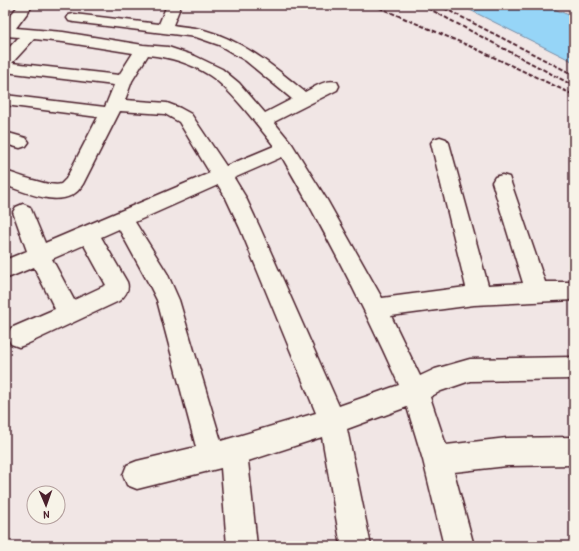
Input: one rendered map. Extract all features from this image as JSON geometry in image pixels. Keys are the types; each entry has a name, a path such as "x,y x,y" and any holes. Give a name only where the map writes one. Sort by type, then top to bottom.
{"street":[{"path":"6,31 26,5"},
{"path":"165,28 174,5"},
{"path":"63,38 78,11 199,33 232,46 273,74 303,99"},
{"path":"6,31 143,50 168,52 200,63 216,72 233,87 263,121 286,148 320,205 376,309 415,392 437,460 458,546"},
{"path":"5,61 30,34"},
{"path":"5,178 50,191 65,191 72,184 112,109 124,81 143,50"},
{"path":"5,67 124,81"},
{"path":"263,121 303,99 331,86"},
{"path":"5,100 112,109 167,109 174,110 185,118 234,196 250,228 332,422 356,546"},
{"path":"440,143 479,295"},
{"path":"5,270 286,148"},
{"path":"502,182 537,291"},
{"path":"24,212 39,255 69,313"},
{"path":"124,219 159,280 168,300 222,454 242,546"},
{"path":"19,336 111,294 116,290 117,285 89,234"},
{"path":"376,309 418,302 479,295 537,291 574,291"},
{"path":"137,475 222,454 332,422 415,392 435,381 470,370 574,368"},
{"path":"437,460 507,452 574,451"}],"water":[{"path":"460,5 544,5 574,17 574,62"}],"railway":[{"path":"373,5 474,48 574,95"},
{"path":"422,5 574,86"},
{"path":"438,5 574,75"}]}
